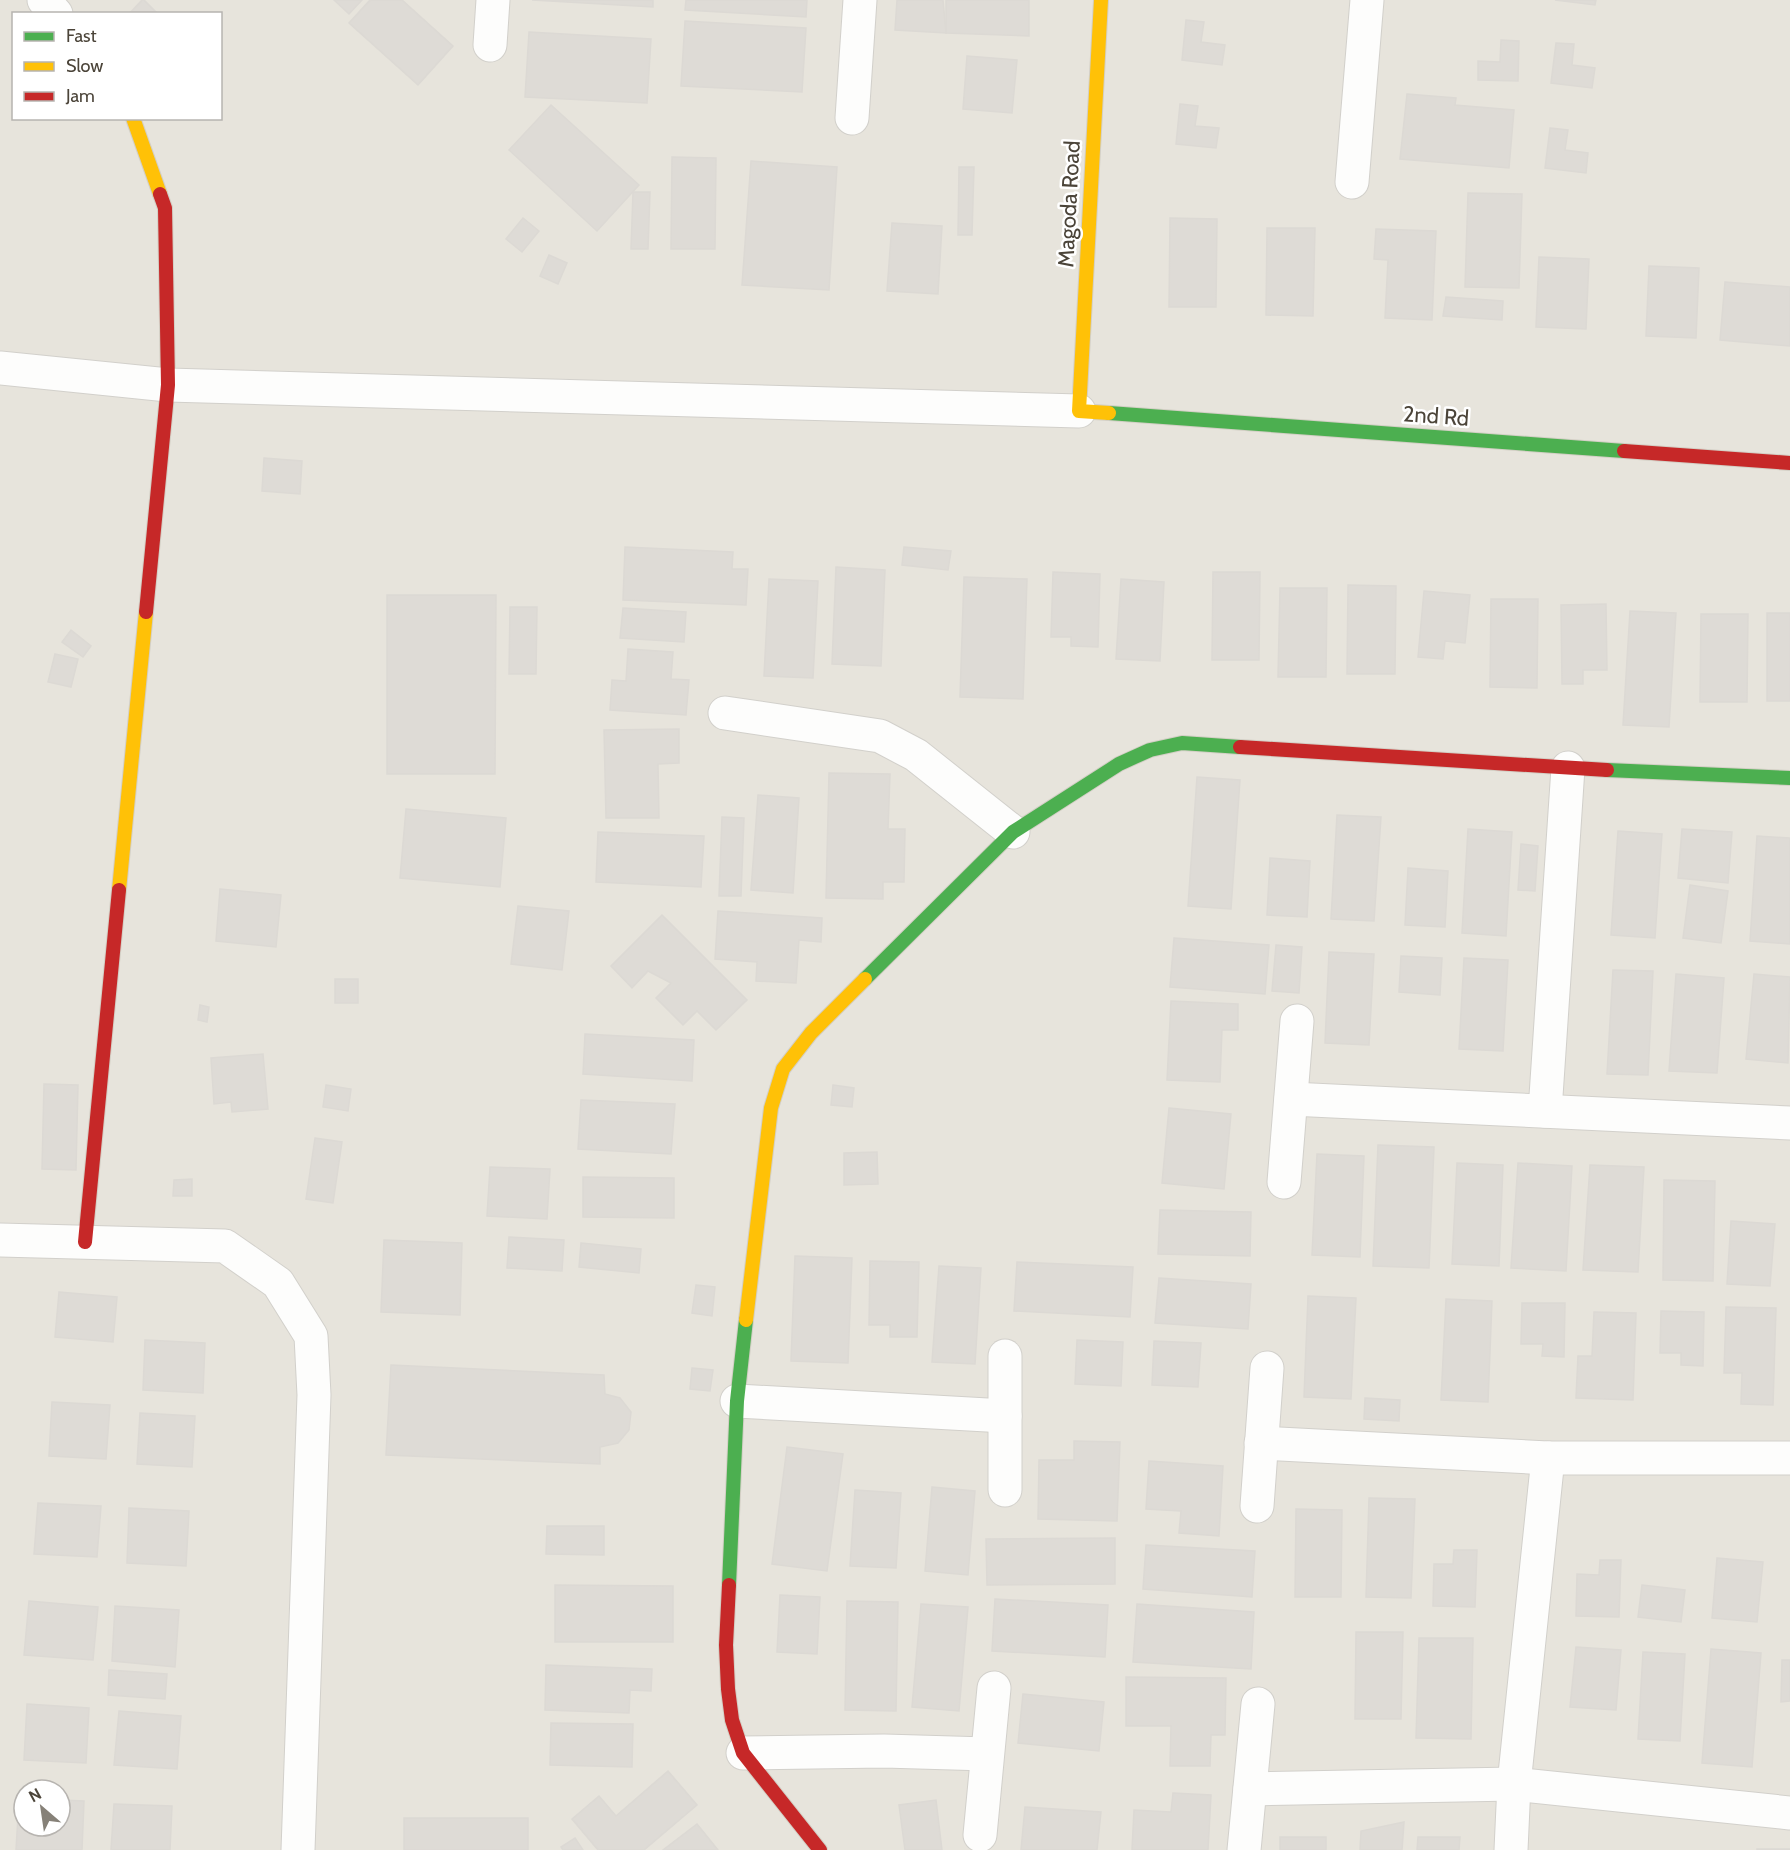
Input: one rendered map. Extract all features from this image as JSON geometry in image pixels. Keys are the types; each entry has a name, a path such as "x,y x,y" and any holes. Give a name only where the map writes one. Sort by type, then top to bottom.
{"street":[{"path":"44,0 54,12"},
{"path":"490,45 493,0"},
{"path":"852,118 860,0"},
{"name":"Magoda Road","path":"1079,411 1101,0"},
{"path":"1352,182 1367,0"},
{"path":"85,1242 168,385 165,208 134,120"},
{"path":"0,368 168,385 1079,411"},
{"name":"2nd Rd","path":"1079,411 1790,463"},
{"path":"725,713 880,736 916,755 1013,832"},
{"path":"820,1850 743,1753 732,1720 726,1645 737,1401 771,1108 783,1069 811,1033 1013,832 1119,764 1150,750 1182,743 1568,768 1790,778"},
{"path":"1545,1111 1568,768"},
{"path":"1284,1182 1297,1021"},
{"path":"1291,1099 1790,1123"},
{"path":"0,1240 225,1246 278,1283 311,1336 314,1395 298,1850"},
{"path":"1005,1356 1005,1490"},
{"path":"1257,1506 1267,1368"},
{"path":"737,1401 1005,1416"},
{"path":"1261,1443 1548,1458 1790,1458"},
{"path":"1511,1850 1514,1784 1548,1458"},
{"path":"980,1835 994,1688"},
{"path":"1244,1850 1258,1704"},
{"path":"743,1753 884,1751 987,1754"},
{"path":"1250,1789 1514,1784 1790,1813"}],"shaded area":[{"path":"0,0 1790,0 1790,1850 0,1850"}],"building":[{"path":"144,0 156,12 131,12"},
{"path":"334,0 362,0 349,14"},
{"path":"370,0 402,0 453,46 418,85 349,23"},
{"path":"532,0 653,0 653,7"},
{"path":"686,0 807,0 806,17 685,10"},
{"path":"897,0 943,0 946,33 895,30"},
{"path":"946,0 1029,0 1029,36 946,33"},
{"path":"1555,0 1596,0 1595,5"},
{"path":"1186,20 1204,22 1201,42 1225,45 1222,65 1182,60"},
{"path":"685,21 806,28 802,92 681,86"},
{"path":"529,32 651,39 647,103 525,97"},
{"path":"1501,40 1519,41 1518,81 1478,80 1478,61 1500,62"},
{"path":"1556,43 1574,44 1572,65 1595,68 1592,88 1551,83"},
{"path":"967,56 1017,60 1012,113 963,109"},
{"path":"1407,94 1456,98 1455,105 1514,110 1509,168 1400,159"},
{"path":"1180,104 1198,106 1195,126 1219,128 1216,148 1176,144"},
{"path":"551,105 639,185 597,231 509,150"},
{"path":"1550,128 1568,130 1565,150 1588,153 1586,173 1545,168"},
{"path":"672,157 716,158 715,249 671,249"},
{"path":"751,161 837,167 829,290 742,285"},
{"path":"959,167 974,167 972,235 958,235"},
{"path":"633,192 650,192 648,249 631,249"},
{"path":"1468,193 1522,194 1519,288 1465,287"},
{"path":"523,218 539,231 522,252 506,239"},
{"path":"1170,218 1217,219 1216,307 1169,307"},
{"path":"892,223 942,226 938,294 887,291"},
{"path":"1267,228 1315,228 1313,316 1266,315"},
{"path":"1376,229 1436,231 1432,320 1385,318 1388,260 1374,259"},
{"path":"549,255 567,263 558,284 540,276"},
{"path":"1539,257 1589,259 1586,329 1536,327"},
{"path":"1649,266 1699,268 1696,338 1646,336"},
{"path":"1725,282 1790,287 1790,346 1720,340"},
{"path":"1446,297 1503,301 1502,320 1443,316"},
{"path":"264,458 302,461 300,494 262,491"},
{"path":"625,547 733,552 732,569 748,569 746,605 623,600"},
{"path":"904,547 951,551 948,570 902,565"},
{"path":"836,567 885,570 881,666 832,664"},
{"path":"1053,572 1100,574 1098,647 1071,646 1071,637 1051,637"},
{"path":"1213,572 1260,572 1259,660 1212,660"},
{"path":"964,577 1027,579 1023,699 960,697"},
{"path":"769,579 818,581 813,678 764,676"},
{"path":"1121,579 1164,582 1160,661 1116,659"},
{"path":"1348,585 1396,586 1395,674 1347,674"},
{"path":"1280,588 1327,588 1326,677 1278,677"},
{"path":"1424,591 1470,595 1465,643 1445,641 1443,659 1418,657"},
{"path":"387,595 496,595 495,774 387,774"},
{"path":"1491,599 1538,599 1537,688 1490,687"},
{"path":"1606,604 1607,670 1583,670 1583,684 1562,684 1561,605"},
{"path":"510,607 537,607 536,674 509,674"},
{"path":"623,608 686,612 684,642 620,638"},
{"path":"1630,611 1676,613 1669,727 1623,725"},
{"path":"1767,613 1790,613 1790,701 1767,701"},
{"path":"1701,614 1748,614 1747,702 1700,702"},
{"path":"71,630 91,646 83,657 62,642"},
{"path":"628,649 673,652 671,679 689,680 686,715 610,710 612,680 626,681"},
{"path":"55,654 78,659 71,687 48,682"},
{"path":"679,729 679,763 658,764 659,818 606,818 604,730"},
{"path":"829,773 890,774 888,829 905,829 904,882 883,882 883,899 826,898"},
{"path":"1197,777 1240,780 1231,909 1188,906"},
{"path":"758,795 799,798 793,893 751,890"},
{"path":"406,809 506,818 500,887 400,878"},
{"path":"1337,815 1381,817 1374,921 1331,919"},
{"path":"722,817 744,818 741,896 719,896"},
{"path":"1468,829 1512,832 1506,936 1462,933"},
{"path":"1682,829 1732,832 1728,883 1678,878"},
{"path":"1618,831 1662,834 1655,938 1611,935"},
{"path":"598,832 704,836 701,887 596,882"},
{"path":"1757,836 1790,838 1790,944 1750,941"},
{"path":"1521,844 1538,846 1535,891 1518,890"},
{"path":"1270,858 1310,861 1307,917 1267,915"},
{"path":"1408,868 1448,871 1445,927 1405,925"},
{"path":"1690,885 1728,891 1721,943 1683,938"},
{"path":"220,889 281,895 276,947 216,941"},
{"path":"518,906 569,911 562,970 511,964"},
{"path":"718,911 822,918 821,942 799,940 796,983 756,981 757,962 715,959"},
{"path":"662,915 747,1000 716,1030 697,1011 683,1025 656,998 671,983 648,971 632,988 611,966"},
{"path":"1174,938 1269,945 1265,994 1170,987"},
{"path":"1276,945 1302,947 1299,993 1272,991"},
{"path":"1329,952 1374,954 1369,1045 1325,1043"},
{"path":"1401,956 1442,958 1440,995 1399,992"},
{"path":"1464,958 1508,960 1503,1051 1459,1049"},
{"path":"1613,970 1653,971 1648,1075 1607,1074"},
{"path":"1676,974 1724,978 1717,1073 1669,1071"},
{"path":"1754,974 1790,977 1788,1063 1746,1059"},
{"path":"335,979 358,979 358,1003 335,1003"},
{"path":"1171,1001 1238,1004 1238,1030 1222,1030 1220,1082 1167,1080"},
{"path":"200,1005 209,1007 207,1022 198,1020"},
{"path":"585,1034 694,1040 692,1081 583,1074"},
{"path":"263,1054 268,1109 232,1112 231,1102 214,1104 211,1058"},
{"path":"44,1084 78,1085 76,1170 42,1169"},
{"path":"326,1085 351,1089 348,1111 323,1107"},
{"path":"833,1085 854,1088 852,1107 831,1105"},
{"path":"581,1100 675,1104 671,1154 578,1149"},
{"path":"1169,1108 1231,1114 1224,1189 1162,1183"},
{"path":"315,1138 342,1142 333,1203 306,1199"},
{"path":"1378,1145 1434,1147 1429,1268 1373,1266"},
{"path":"877,1152 878,1184 844,1185 844,1153"},
{"path":"1317,1154 1364,1156 1360,1257 1312,1255"},
{"path":"1457,1163 1503,1165 1499,1266 1452,1264"},
{"path":"1518,1163 1572,1166 1566,1271 1511,1268"},
{"path":"1590,1165 1644,1167 1638,1272 1583,1270"},
{"path":"490,1167 550,1169 547,1219 487,1216"},
{"path":"583,1177 674,1178 674,1218 583,1217"},
{"path":"192,1179 192,1196 173,1196 174,1180"},
{"path":"1664,1180 1715,1181 1713,1281 1663,1280"},
{"path":"1160,1210 1251,1212 1250,1256 1158,1254"},
{"path":"1731,1221 1775,1224 1770,1286 1727,1284"},
{"path":"509,1237 564,1240 562,1271 507,1268"},
{"path":"384,1240 462,1243 460,1315 381,1312"},
{"path":"581,1243 641,1249 639,1273 579,1267"},
{"path":"795,1256 852,1258 848,1363 791,1361"},
{"path":"870,1261 919,1262 917,1337 890,1337 890,1325 869,1325"},
{"path":"1017,1262 1133,1267 1130,1317 1014,1311"},
{"path":"939,1266 981,1268 975,1364 932,1362"},
{"path":"1159,1278 1251,1284 1248,1329 1155,1323"},
{"path":"696,1285 715,1287 712,1316 692,1313"},
{"path":"59,1292 117,1297 113,1342 55,1337"},
{"path":"1308,1296 1356,1298 1351,1399 1304,1397"},
{"path":"1446,1299 1492,1301 1488,1402 1441,1400"},
{"path":"1522,1303 1565,1303 1564,1357 1542,1356 1543,1344 1521,1344"},
{"path":"1726,1307 1776,1308 1773,1405 1741,1404 1742,1373 1724,1373"},
{"path":"1661,1311 1704,1312 1703,1366 1681,1365 1681,1353 1660,1353"},
{"path":"1594,1312 1636,1313 1633,1400 1576,1398 1578,1356 1592,1356"},
{"path":"145,1340 205,1343 203,1393 143,1390"},
{"path":"1077,1340 1123,1342 1121,1386 1075,1384"},
{"path":"1154,1341 1201,1343 1198,1387 1152,1385"},
{"path":"391,1365 604,1375 605,1394 620,1398 631,1412 629,1430 618,1443 600,1447 600,1464 386,1455"},
{"path":"692,1368 713,1370 710,1391 690,1389"},
{"path":"1365,1398 1400,1400 1399,1421 1364,1419"},
{"path":"52,1402 110,1405 106,1459 49,1456"},
{"path":"140,1413 195,1416 192,1467 137,1464"},
{"path":"1074,1441 1120,1442 1117,1521 1038,1519 1039,1460 1074,1460"},
{"path":"787,1447 843,1454 827,1571 772,1564"},
{"path":"1149,1461 1223,1466 1219,1536 1179,1533 1181,1511 1146,1509"},
{"path":"932,1487 975,1491 968,1575 925,1571"},
{"path":"855,1490 901,1493 896,1568 850,1566"},
{"path":"1369,1498 1415,1499 1411,1598 1366,1597"},
{"path":"38,1503 101,1506 97,1557 34,1554"},
{"path":"129,1508 189,1511 186,1566 127,1563"},
{"path":"1296,1509 1342,1510 1341,1597 1295,1597"},
{"path":"547,1526 604,1526 604,1555 546,1554"},
{"path":"1115,1538 1115,1584 987,1585 986,1539"},
{"path":"1146,1545 1255,1551 1252,1597 1143,1589"},
{"path":"1454,1550 1477,1550 1475,1607 1433,1606 1434,1564 1453,1564"},
{"path":"1717,1558 1763,1562 1757,1622 1712,1618"},
{"path":"1600,1560 1621,1560 1619,1617 1576,1616 1577,1574 1599,1575"},
{"path":"555,1585 673,1586 673,1642 555,1642"},
{"path":"1642,1585 1685,1590 1681,1622 1638,1617"},
{"path":"780,1595 820,1597 817,1654 777,1652"},
{"path":"995,1599 1108,1605 1105,1657 992,1651"},
{"path":"29,1601 98,1607 93,1660 24,1655"},
{"path":"847,1601 898,1602 896,1711 845,1710"},
{"path":"921,1604 968,1607 959,1711 912,1707"},
{"path":"1137,1604 1254,1612 1251,1669 1133,1662"},
{"path":"115,1606 179,1610 175,1667 112,1661"},
{"path":"1356,1632 1403,1632 1401,1719 1355,1719"},
{"path":"1419,1638 1473,1638 1471,1739 1416,1738"},
{"path":"1576,1647 1621,1650 1616,1710 1570,1707"},
{"path":"1711,1649 1761,1653 1752,1767 1702,1763"},
{"path":"1643,1652 1685,1654 1680,1741 1638,1739"},
{"path":"1782,1660 1790,1660 1790,1701 1781,1702"},
{"path":"546,1665 652,1669 651,1691 630,1690 629,1713 545,1710"},
{"path":"109,1670 167,1674 165,1699 108,1695"},
{"path":"1126,1677 1226,1678 1225,1735 1211,1735 1210,1766 1170,1766 1171,1726 1126,1726"},
{"path":"1023,1694 1104,1702 1099,1751 1018,1743"},
{"path":"27,1704 89,1708 86,1763 24,1760"},
{"path":"119,1711 181,1716 177,1769 114,1765"},
{"path":"551,1723 633,1724 632,1767 550,1765"},
{"path":"668,1771 697,1805 644,1850 598,1850 572,1819 599,1796 616,1816"},
{"path":"1173,1793 1211,1795 1208,1850 1132,1850 1134,1810 1171,1812"},
{"path":"72,1800 84,1801 82,1850 16,1850 17,1838 72,1838"},
{"path":"936,1800 942,1850 905,1850 899,1805"},
{"path":"114,1804 172,1806 170,1850 111,1850"},
{"path":"1025,1807 1101,1812 1097,1850 1021,1850"},
{"path":"404,1818 528,1818 528,1850 404,1850"},
{"path":"1404,1822 1402,1850 1360,1850 1361,1831"},
{"path":"697,1824 718,1850 663,1850"},
{"path":"1280,1837 1326,1837 1326,1850 1280,1850"},
{"path":"1418,1837 1460,1837 1459,1850 1417,1850"},
{"path":"575,1838 583,1850 563,1850 561,1847"},
{"path":"1790,1849 1790,1850 1757,1850"}],"traffic: fast":[{"path":"1109,413 1624,451"},
{"path":"865,979 1013,832 1119,764 1150,750 1182,743 1240,747"},
{"path":"1607,770 1790,778"},
{"path":"729,1585 737,1401 746,1320"}],"traffic: slow":[{"path":"1101,0 1079,411 1109,413"},
{"path":"134,120 160,194"},
{"path":"119,890 146,612"},
{"path":"746,1320 771,1108 783,1069 811,1033 865,979"}],"traffic: jam":[{"path":"146,612 168,385 165,208 160,194"},
{"path":"1624,451 1790,463"},
{"path":"1240,747 1607,770"},
{"path":"85,1242 119,890"},
{"path":"729,1585 726,1645 728,1689 732,1720 743,1753 820,1850"}]}
